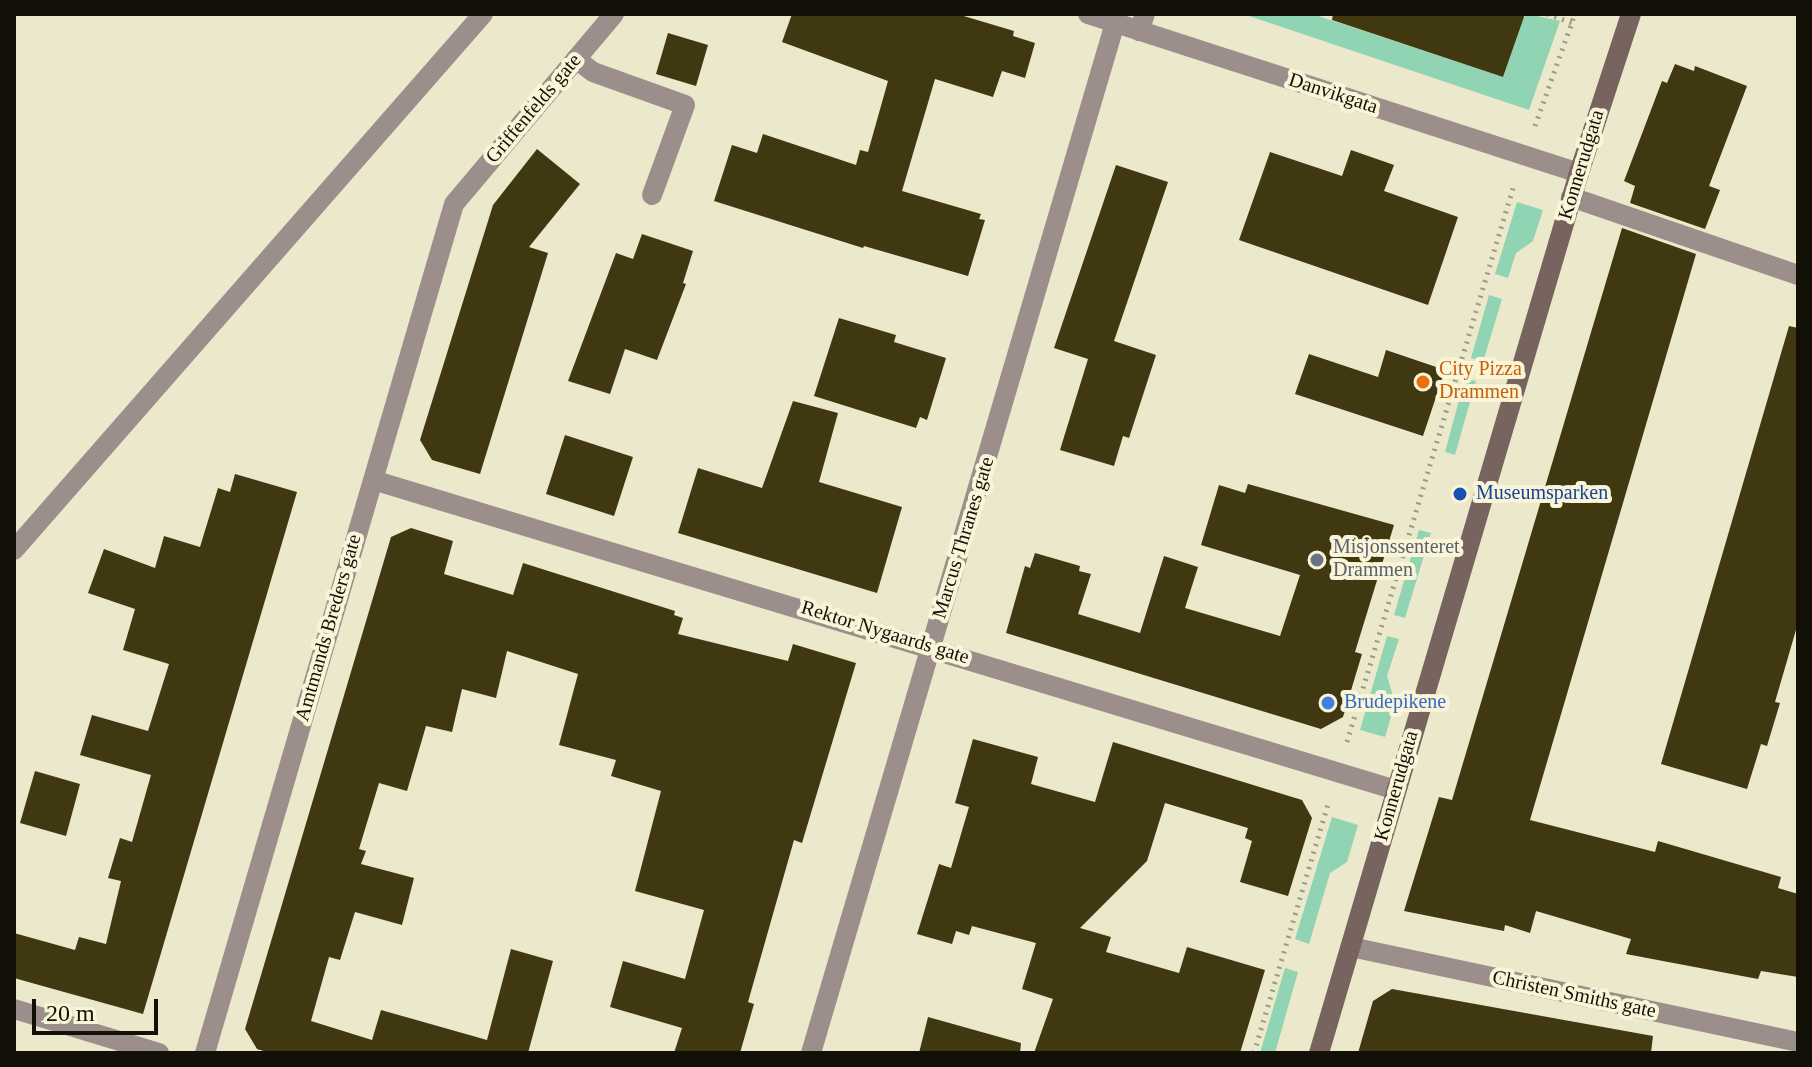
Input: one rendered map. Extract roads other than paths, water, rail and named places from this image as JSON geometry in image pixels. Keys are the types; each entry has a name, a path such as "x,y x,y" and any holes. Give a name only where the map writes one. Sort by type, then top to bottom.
{"main road":[{"name":"Konnerudgata","path":"1319,1053 1571,197 1631,14"}],"street":[{"path":"14,550 483,14"},
{"name":"Griffenfelds gate","path":"454,204 614,14"},
{"name":"Danvikgata","path":"1090,14 1115,23 1142,22 1579,173"},
{"name":"Marcus Thranes gate","path":"811,1053 1115,23"},
{"path":"576,59 593,72 685,105 652,195"},
{"path":"1571,197 1798,275"},
{"name":"Amtmands Breders gate","path":"205,1053 454,204"},
{"name":"Rektor Nygaards gate","path":"373,480 1396,790"},
{"name":"Christen Smiths gate","path":"1351,947 1798,1042"},
{"path":"14,1009 159,1053"}],"place":[{"name":"City Pizza Drammen","path":"1423,382"},
{"name":"Museumsparken","path":"1460,494"},
{"name":"Misjonssenteret Drammen","path":"1317,560"},
{"name":"Brudepikene","path":"1328,703"}]}
